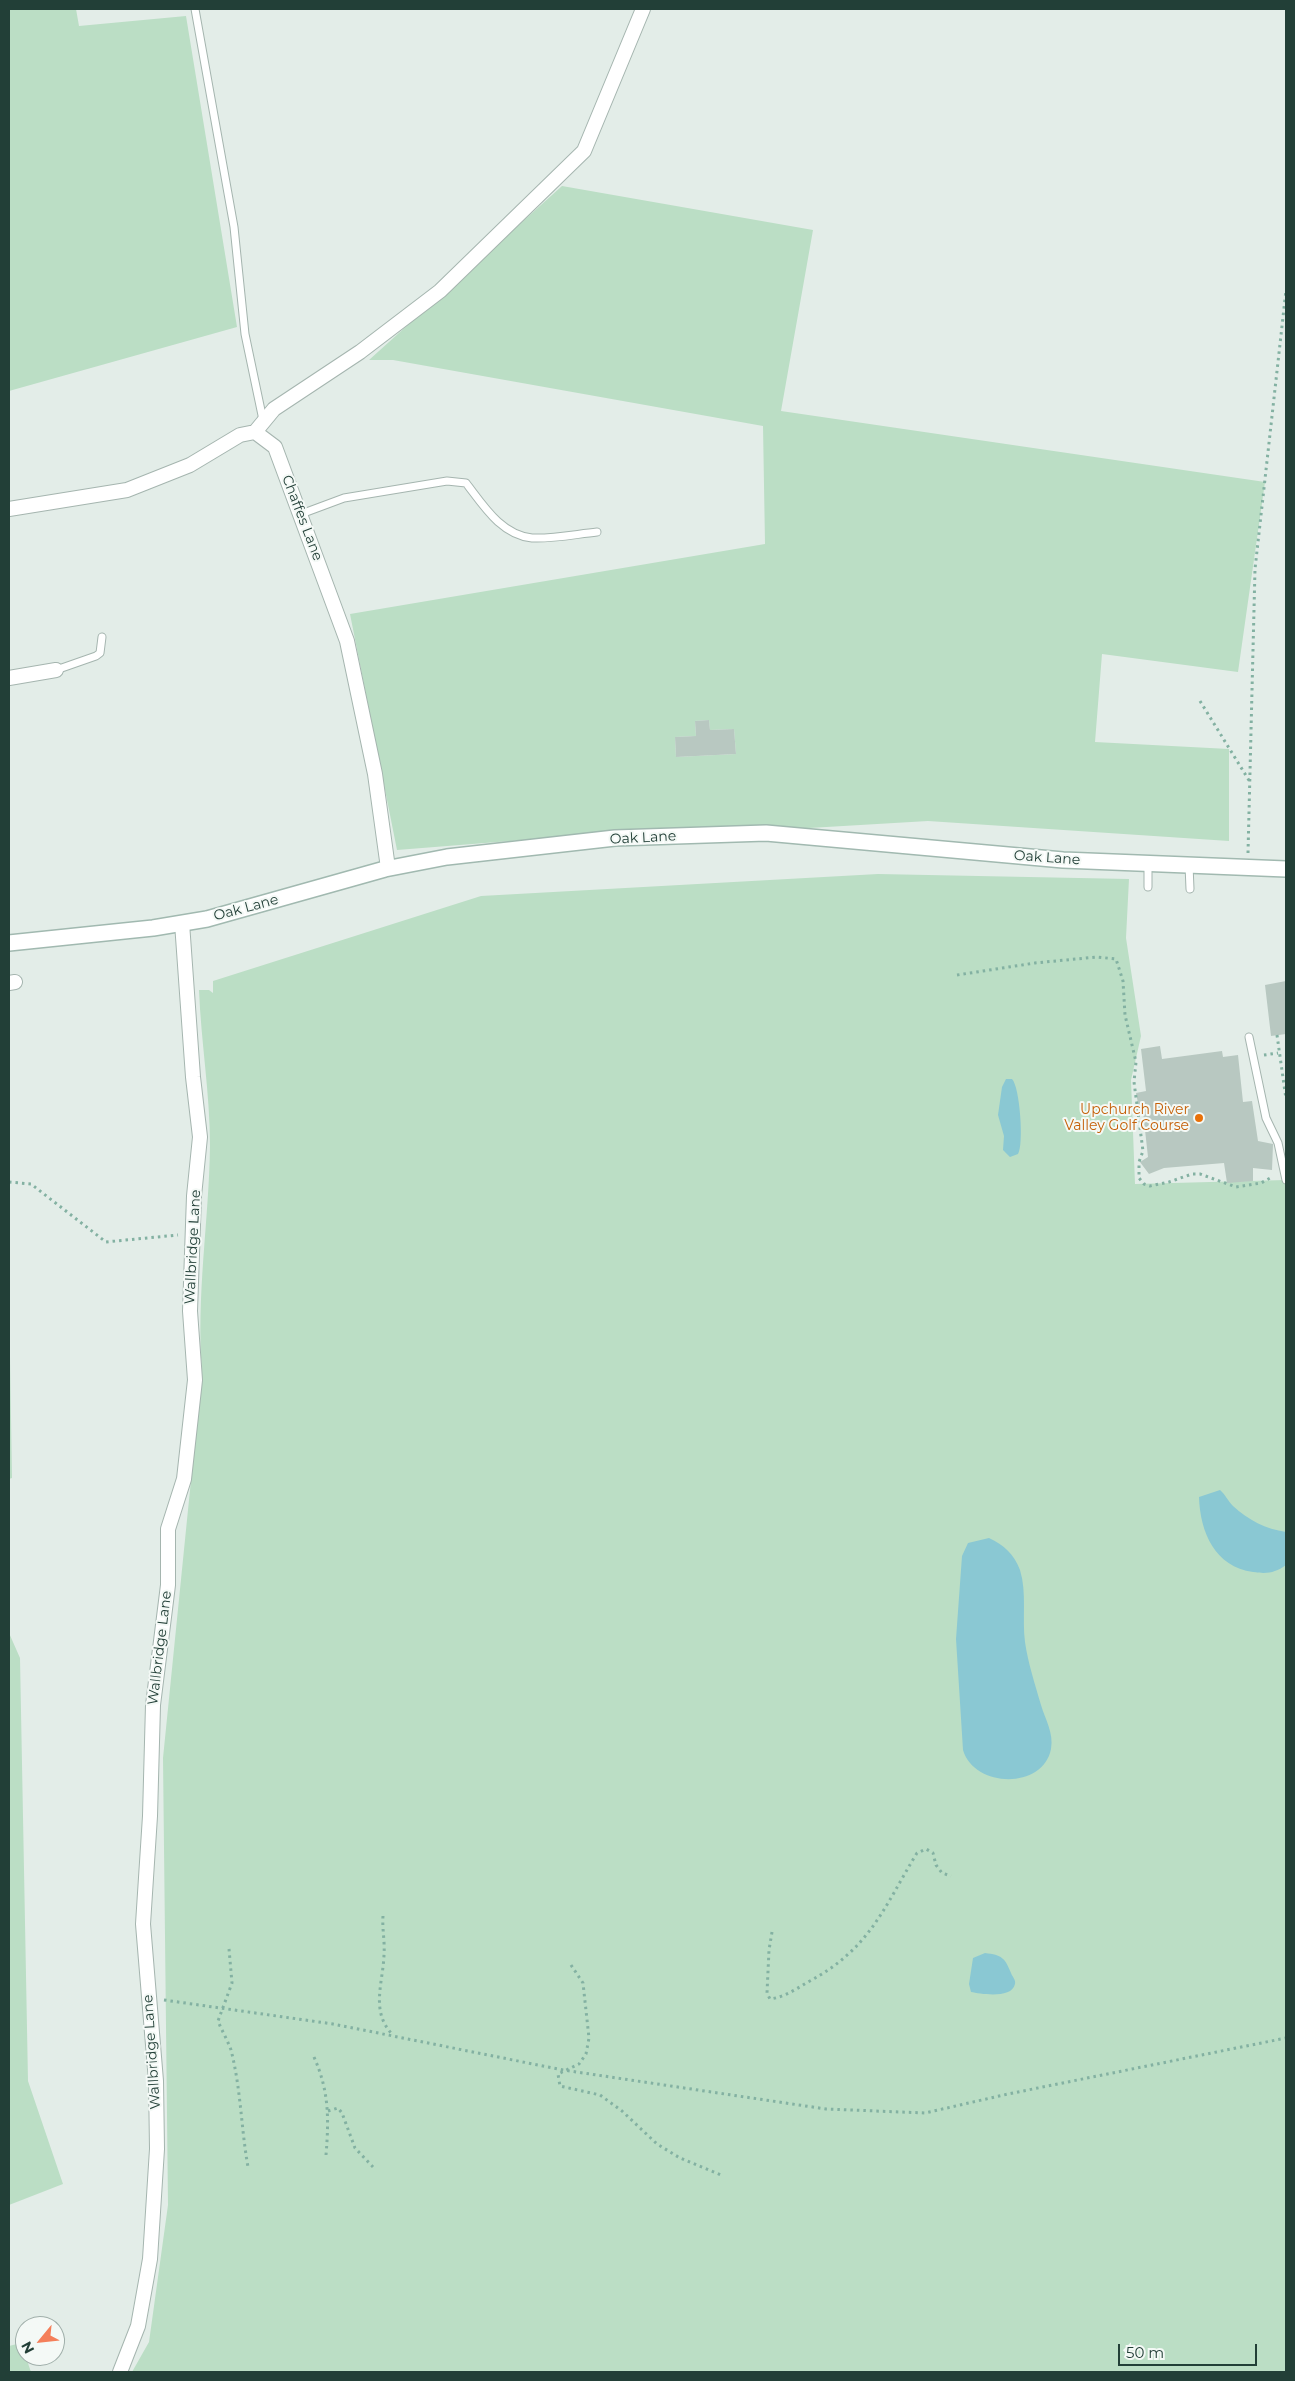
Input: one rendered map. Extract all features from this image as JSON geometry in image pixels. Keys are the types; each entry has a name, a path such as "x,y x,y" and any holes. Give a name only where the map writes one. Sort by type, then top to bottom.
{"street":[{"path":"9,509 127,490 190,465 240,435 255,432 274,409 360,352 440,291 584,151 643,9"},
{"name":"Chaffes Lane","path":"255,432 275,447 347,641 375,774 388,868"},
{"path":"9,678 56,670"},
{"name":"Oak Lane","path":"9,943 182,923 218,916 388,868 485,852 615,838 766,833 1054,859 1286,869"},
{"name":"Wallbridge Lane","path":"120,2372 138,2326 150,2259 157,2149 156,2081 142,1924 150,1816 153,1705 168,1585 168,1529 184,1479 194,1380 190,1311 200,1137 193,1078 182,923"}],"lane":[{"path":"195,9 234,227 245,334 263,420"},
{"path":"301,514 344,498 446,480 466,483 489,513 508,530 531,538 597,532"},
{"path":"56,670 96,656 101,648 102,637"},
{"path":"1148,863 1148,887"},
{"path":"1190,865 1190,889"},
{"path":"1249,1037 1266,1118 1278,1143 1286,1180"}],"path":[{"path":"1248,867 1255,569 1286,290"},
{"path":"1200,701 1250,782"},
{"path":"957,975 1035,963 1097,957 1116,959 1123,981 1125,1015 1136,1062 1134,1082 1143,1150 1138,1162 1139,1178 1144,1184 1150,1186 1192,1174 1200,1174 1226,1185 1245,1187 1266,1181 1274,1176 1283,1164"},
{"path":"1277,1035 1286,1099"},
{"path":"9,1182 32,1184 106,1242 193,1234"},
{"path":"772,1932 769,1950 767,1993 770,1999 779,1998 824,1974 857,1947 886,1910 917,1853 926,1849 933,1853 936,1865 942,1873 951,1876"},
{"path":"383,1916 384,1959 378,2006 381,2019 394,2036"},
{"path":"229,1949 232,1983 218,2022 231,2049 237,2080 242,2134 248,2167"},
{"path":"572,1966 583,1983 589,2038 586,2054 580,2064 563,2070 558,2074 560,2086 600,2095 622,2111 657,2144 680,2158 720,2175"},
{"path":"149,1998 333,2024 563,2070 826,2109 925,2113 1008,2094 1286,2038"},
{"path":"314,2057 325,2084 328,2111 326,2155"},
{"path":"328,2111 338,2108 342,2113 355,2148 373,2167"}],"green space":[{"path":"9,9 76,9 79,26 186,16 237,327 9,391"},
{"path":"562,186 813,230 781,411 1265,482 1238,672 1102,654 1095,742 1229,749 1229,841 928,821 657,837 648,830 397,850 350,614 765,544 763,426 393,360 369,360","holes":["709,720 710,730 734,729 736,754 676,757 675,737 696,736 695,721"]},
{"path":"878,874 1129,879 1126,938 1141,1036 1131,1080 1135,1184 1286,1180 1286,2372 132,2372 149,2342 168,2205 163,1758 202,1371 201,1315 210,1146 209,1107 199,990 209,990 213,993 213,981 481,896"},
{"path":"9,1296 12,1478 9,1479"},
{"path":"9,1633 20,1658 28,2081 63,2184 9,2205"},
{"path":"15,2344 15,2366 29,2366 31,2372 9,2372 9,2346"}],"water":[{"path":"1006,1079 1012,1079 1015,1084 1020,1116 1020,1149 1018,1154 1010,1157 1003,1150 1004,1136 998,1115 1002,1087"},
{"path":"1220,1490 1233,1506 1251,1520 1271,1529 1286,1532 1286,1565 1271,1572 1253,1572 1240,1569 1219,1555 1207,1535 1200,1510 1199,1497"},
{"path":"989,1538 1008,1551 1015,1559 1020,1570 1024,1596 1026,1650 1049,1726 1052,1743 1045,1762 1035,1772 1023,1777 1008,1779 980,1772 970,1763 963,1750 956,1639 962,1556 968,1543"},
{"path":"985,1953 999,1956 1007,1964 1015,1983 1013,1989 1002,1994 971,1992 969,1984 973,1958"}],"building":[{"path":"709,720 710,730 734,729 736,754 676,757 675,737 696,736 695,721"},
{"path":"1286,981 1286,1034 1271,1036 1265,985"},
{"name":"Upchurch River Valley Golf Course","path":"1160,1046 1162,1059 1222,1051 1223,1057 1238,1055 1243,1102 1252,1101 1258,1141 1273,1144 1272,1170 1253,1168 1253,1181 1227,1183 1224,1163 1164,1168 1149,1174 1140,1162 1148,1157 1143,1112 1140,1113 1136,1093 1146,1091 1141,1049"}],"place":[{"name":"Upchurch River Valley Golf Course","path":"1199,1118"}]}
